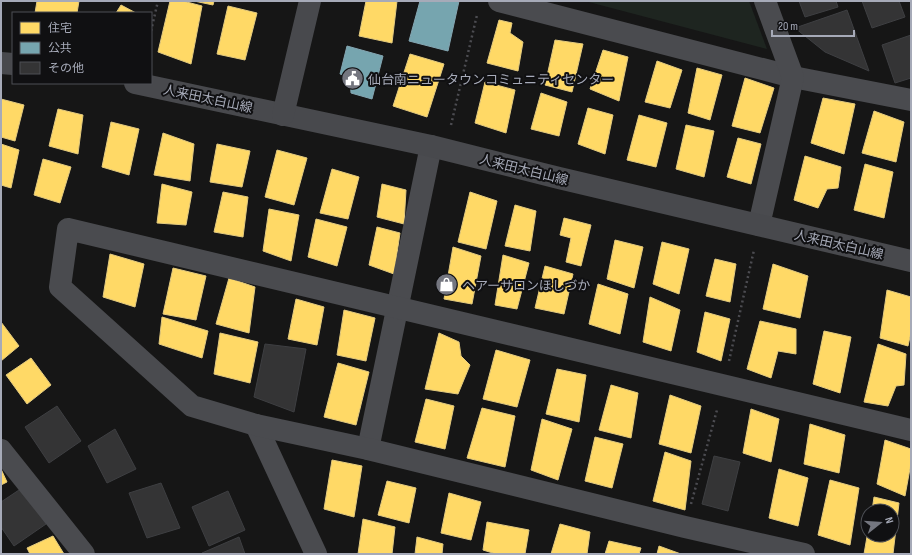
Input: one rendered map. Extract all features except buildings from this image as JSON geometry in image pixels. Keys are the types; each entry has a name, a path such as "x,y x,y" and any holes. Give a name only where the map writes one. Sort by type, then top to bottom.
{"street":[{"path":"283,115 310,1"},
{"path":"499,1 793,77 911,100"},
{"path":"759,226 793,77 764,1"},
{"path":"1,63 12,64"},
{"name":"人来田太白山線","path":"140,84 438,148 759,226 911,261"},
{"path":"368,450 398,307 438,148"},
{"path":"804,554 685,527 368,450 256,425 192,406 60,287 68,229 911,430"},
{"path":"256,425 316,554"},
{"path":"1,450 84,554"}],"path":[{"path":"152,27 158,1"},
{"path":"438,148 479,9"}],"shaded area":[{"path":"585,1 749,1 767,49"}],"place":[{"name":"仙台南ニュータウンコミュニティセンター","path":"352,79"},
{"name":"ヘアーサロンほしづか","path":"446,285"}]}
